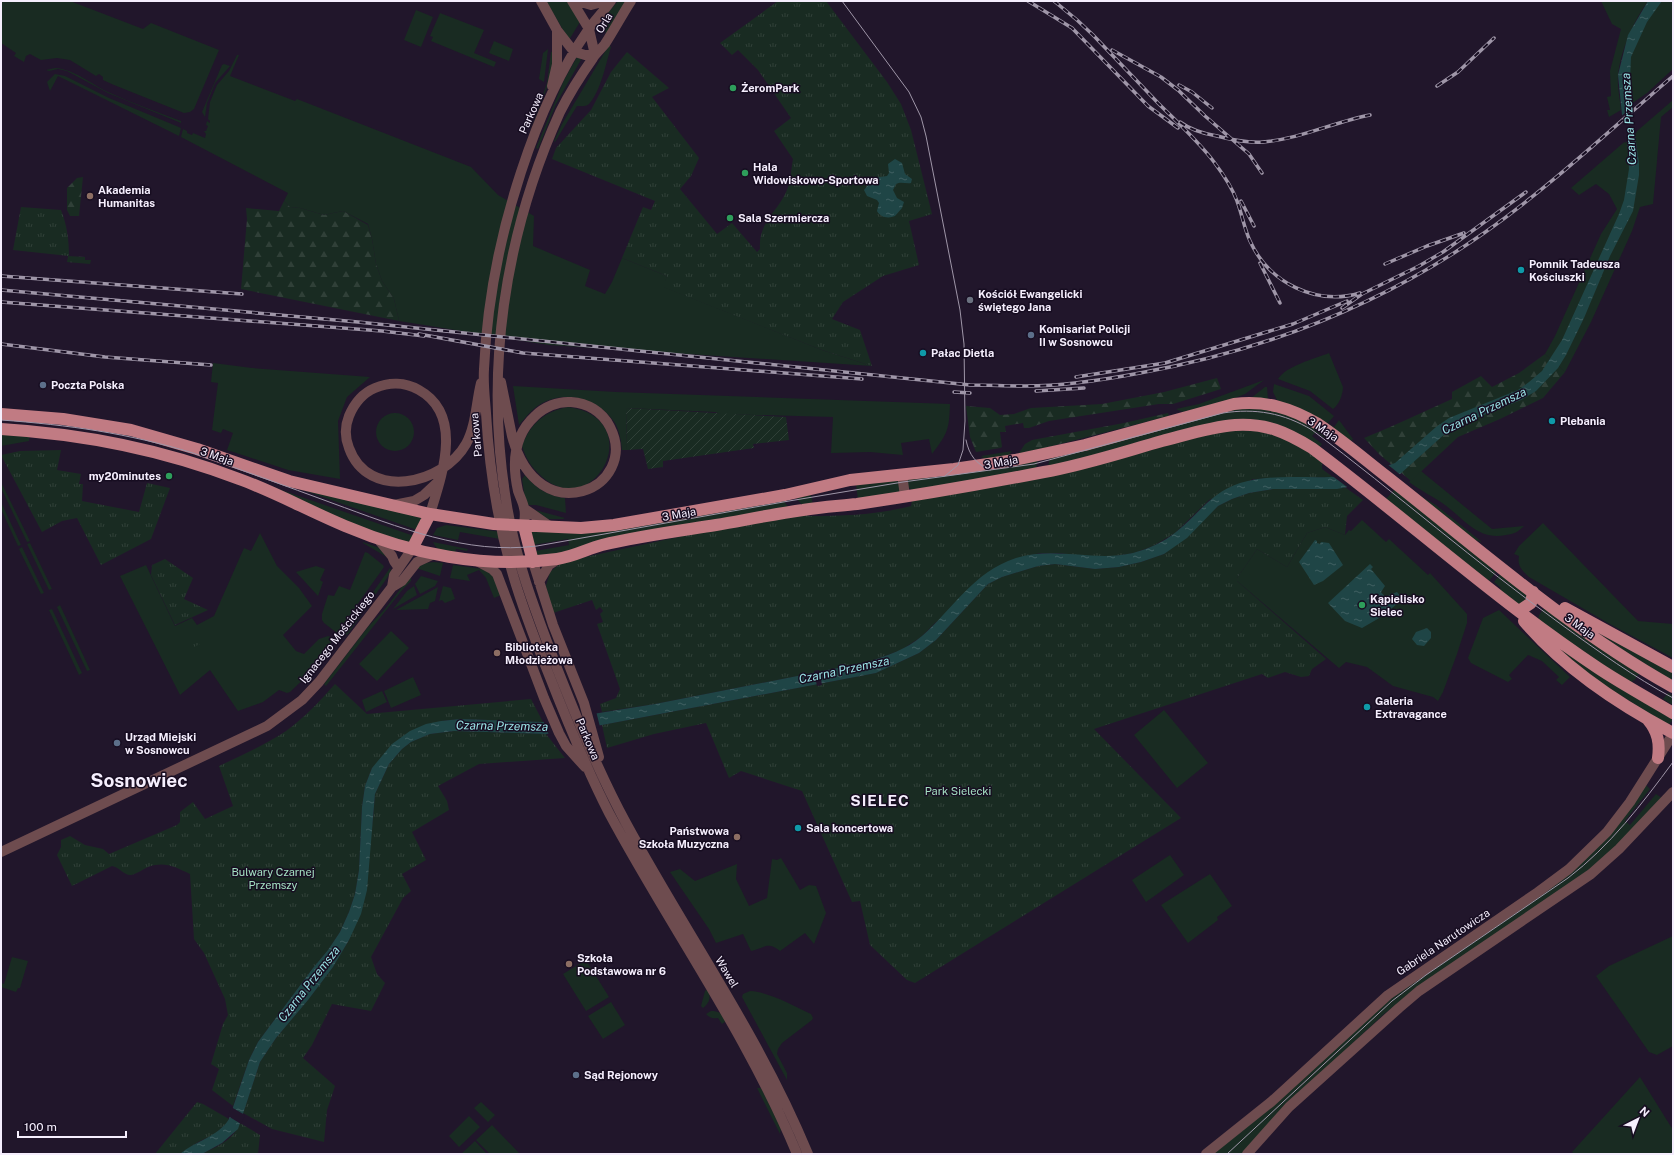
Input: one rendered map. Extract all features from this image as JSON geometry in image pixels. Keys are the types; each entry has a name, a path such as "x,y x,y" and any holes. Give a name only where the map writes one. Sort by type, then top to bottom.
{"main road":[{"name":"3 Maja","path":"1,414 63,419 131,430 197,449 289,481 430,514 476,522 524,526 580,528 614,525 785,495 850,480 981,465 1047,453 1234,404 1249,402 1271,404 1296,412 1318,424 1530,590 1605,645 1673,686"},
{"name":"3 Maja","path":"1,429 97,439 164,453 254,485 344,526 378,539 412,549 477,561 533,562 558,559 599,546 642,538 803,510 905,496 1045,472 1091,462 1205,429 1232,425 1257,426 1283,432 1312,448 1509,603 1598,668 1673,712"},
{"path":"412,549 430,514"},
{"path":"524,526 533,562"},
{"path":"1519,610 1531,603 1530,590"},
{"path":"1530,590 1673,667"},
{"path":"1509,603 1536,635 1563,661 1582,676 1673,734"},
{"path":"1646,718 1655,728 1658,736 1658,758"}],"street":[{"path":"541,1 557,30 575,52 585,55 595,55 589,29 572,1"},
{"path":"578,1 591,5 606,1"},
{"name":"Orla","path":"575,52 589,29 612,1"},
{"name":"Orla","path":"595,55 602,47 631,1"},
{"path":"548,102 557,64 557,30"},
{"name":"Parkowa","path":"575,52 548,102 533,139 506,222 497,259 492,291 484,371 488,432 495,498 511,568 567,706 603,777 613,809"},
{"name":"Parkowa","path":"534,623 507,507 497,427 498,371 505,293 511,260 530,189 546,144 562,109 595,55"},
{"path":"430,514 440,480 447,438 446,426 438,410 427,395 416,388 405,385 386,384 369,391 360,398 353,408 348,420 346,438 352,456 359,466 368,473 385,480 404,482 422,479 434,474 450,464 466,444 472,428 484,371"},
{"path":"498,371 512,436 519,457 531,474 541,484 553,490 566,493 586,490 598,483 607,473 615,456 615,443 608,423 600,414 583,404 563,402 545,408 534,416 527,424 516,444 514,458 518,492 525,509 524,526"},
{"path":"902,474 905,496"},
{"path":"394,505 414,501 424,495 440,480"},
{"path":"525,509 551,527"},
{"name":"3 Maja","path":"378,539 392,556 399,568"},
{"name":"Ignacego Mościckiego","path":"392,587 394,575 412,549"},
{"name":"Ignacego Mościckiego","path":"1,852 267,726 302,700 319,682 392,587 402,581 417,562 434,554"},
{"path":"539,582 549,565 558,559"},
{"path":"477,561 492,569 500,580 544,698 566,746 578,761 589,771"},
{"path":"533,562 553,625 584,703 584,737"},
{"name":"Gabriela Narutowicza","path":"1206,1154 1271,1102 1388,995 1569,869 1606,832 1630,802 1673,734"},
{"name":"Parkowa","path":"584,737 589,771 613,809"},
{"path":"1247,1154 1290,1107 1399,1008 1419,992 1591,874 1619,849 1673,792"},
{"name":"Wawel","path":"613,809 632,854 746,1049 772,1097 797,1154"},
{"name":"Wawel","path":"613,809 653,870 757,1046 780,1091 808,1154"}],"green space":[{"path":"1,1 70,1 143,29 151,23 219,50 194,109 190,112 184,113 103,80 103,77 99,74 96,76 70,60 57,58 41,60 30,54 26,56 24,62 14,56 16,53 1,43"},
{"path":"546,1 567,1 580,22 569,40"},
{"path":"618,1 627,1 606,34 602,20"},
{"path":"778,1 826,1 887,82 901,104 911,130 932,214 909,221 919,265 883,276 843,302 832,319 860,330 872,366 822,350 663,287 667,276 622,258 643,207 651,210 655,201 552,159 556,148 591,110 611,72 627,52 669,88 652,97 699,158 691,176 680,189 717,234 732,223 757,252 760,249 760,240 765,224 783,198 789,183 793,159 774,131 791,118 758,70 738,50 732,55 720,43"},
{"path":"1601,1 1648,1 1628,37 1619,67 1618,88 1621,110 1609,117 1607,110 1610,110 1607,97 1611,96 1610,71 1621,29 1612,24"},
{"path":"1662,1 1673,1 1673,69 1647,93 1631,104 1630,69 1633,50 1643,28 1652,13"},
{"path":"416,10 433,17 421,47 404,40"},
{"path":"440,13 484,30 474,53 496,62 494,67 431,41 433,37 430,36"},
{"path":"494,41 513,49 509,61 489,53"},
{"path":"609,45 611,47 597,92 588,105 577,106 555,142 554,141 562,124"},
{"path":"548,49 544,82 539,79 543,53"},
{"path":"555,51 548,85 531,129 547,83 551,52"},
{"path":"237,55 239,55 230,76 295,101 297,99 471,167 498,195 534,216 533,246 590,270 585,286 605,294 612,282 622,258 667,276 664,287 822,350 872,366 549,345 399,321 394,299 382,281 376,264 368,224 343,211 324,215 300,208 290,207 284,201 288,193 181,137 183,129 187,131 187,133 192,135 193,133 205,138 206,134 204,131 206,131 208,126 206,125 207,121 210,123 208,119 210,102 217,85 229,71"},
{"path":"577,57 582,58 556,104 538,149 536,148 564,80"},
{"path":"224,64 230,66 215,83 207,103 205,117 202,112 222,65"},
{"path":"55,68 69,71 76,74 108,92 181,121 181,123 108,93 67,71 58,69 49,71 46,70"},
{"path":"55,74 65,76 109,98 181,128 179,136 58,76 50,91 47,82"},
{"path":"1673,100 1673,107 1661,117 1653,204 1640,207 1632,231 1591,322 1565,372 1545,354 1555,336 1601,234 1617,209 1609,194 1596,184 1579,195 1571,188"},
{"path":"83,177 79,216 70,216 67,210 67,188 77,178"},
{"path":"284,201 290,207 300,208 324,215 343,211 368,225 376,264 382,281 394,299 399,321 241,289 247,219 246,208 279,211"},
{"path":"21,207 61,210 65,221 69,244 69,256 13,250"},
{"path":"68,256 85,257 85,260 91,260 90,264 67,262"},
{"path":"1329,353 1343,387 1340,399 1333,409 1310,391 1278,379 1287,370 1308,360"},
{"path":"1545,354 1565,372 1543,398 1458,437 1411,481 1380,455 1364,438 1452,399 1452,392 1481,376 1492,387 1519,373"},
{"path":"213,363 252,368 370,377 347,397 338,421 340,479 288,470 227,450 233,433 223,429 221,433 212,430 218,383 211,382"},
{"path":"1217,378 1221,389 1173,404 1159,404 1049,421 1029,428 1024,428 1023,423 1005,426 1006,432 1000,432 1002,447 1000,448 976,452 970,437 966,406 990,408 1000,415 1014,414 1031,408 1102,404 1164,392"},
{"path":"1264,380 1245,394 1230,400 1183,412 1176,409 1199,404"},
{"path":"1274,384 1309,396 1334,416 1328,423 1334,427 1339,420 1353,439 1350,442 1277,400 1273,392"},
{"path":"513,386 616,392 950,404 950,413 947,431 932,454 929,439 901,443 903,455 870,452 831,453 833,417 721,414 715,412 626,408 627,450 622,450 618,430 608,414 591,402 580,399 570,397 549,400 533,409 519,425"},
{"path":"1267,387 1268,399 1251,398"},
{"path":"568,407 592,415 605,428 609,445 606,462 597,477 582,486 565,488 546,480 538,473 528,461 522,446 529,431 539,420 545,415"},
{"path":"1244,407 1284,411 1329,436 1326,439 1316,432 1312,436 1322,444 1319,448 1094,457 1048,466 1050,458"},
{"path":"626,408 786,417 789,440 753,444 754,448 663,461 663,467 648,469 643,449 627,450"},
{"path":"395,413 408,419 414,432 408,445 395,451 382,445 376,432 382,419"},
{"path":"1168,413 1169,416 1021,454 1019,453 1025,444 1032,440 1124,423"},
{"path":"1246,429 1278,434 1322,460 1322,469 1333,477 1253,479 1209,500 1175,533 1153,546 1134,553 1115,556 1089,557 1059,553 1040,553 1016,559 935,623 921,637 901,650 868,662 655,704 602,712 600,704 616,698 620,689 597,624 603,622 600,614 603,611 600,607 596,610 592,600 553,613 546,586 550,572 562,562 720,528 808,513 808,516 848,515 898,509 911,506 912,501 1192,437"},
{"path":"1,433 30,437 29,441 1,446"},
{"path":"61,450 57,470 81,474 79,484 83,484 82,501 139,512 147,483 170,488 151,539 101,565 77,518 62,521 42,532 1,455 20,451"},
{"path":"1012,451 1009,455 986,460 981,456"},
{"path":"1038,460 1036,468 913,491 908,487 908,479"},
{"path":"1421,471 1492,529 1524,526 1516,532 1506,535 1496,536 1480,532 1466,523 1445,505 1409,482"},
{"path":"525,475 533,484 543,491 565,498 566,513 536,505 526,505 522,479"},
{"path":"898,478 900,493 858,500 856,484"},
{"path":"274,480 422,517 417,530"},
{"path":"1,482 30,541 27,542 1,488"},
{"path":"267,485 414,536 410,544 349,524"},
{"name":"Park Sielecki","path":"1346,488 1363,500 1347,516 1345,535 1325,527 1307,533 1287,567 1257,549 1237,578 1237,581 1326,659 1312,669 1309,676 1301,677 1285,672 1268,678 1262,674 1094,729 1181,818 915,983 907,980 870,945 860,901 852,902 802,791 741,771 729,778 706,723 654,734 607,748 602,725 876,673 919,653 936,640 988,584 1002,577 1038,566 1055,564 1095,569 1119,567 1141,562 1164,554 1218,506 1232,499 1249,493 1273,489"},
{"path":"1395,489 1491,564 1489,567 1496,572 1489,581 1385,500"},
{"path":"1417,494 1436,505 1482,542 1475,540"},
{"path":"811,495 813,505 803,506 797,499 798,497"},
{"path":"783,500 789,508 573,552 536,558 535,551 569,545 568,539 533,545 530,530"},
{"path":"1,502 21,545 18,546 1,509"},
{"path":"535,510 565,518 548,519"},
{"name":"Kąpielisko Sielec","path":"1362,520 1386,542 1389,539 1428,575 1430,573 1467,614 1467,623 1457,654 1443,692 1438,701 1433,697 1393,686 1367,667 1346,662 1339,668 1237,581 1237,578 1257,549 1287,567 1307,533 1325,527 1345,535"},
{"path":"1543,523 1638,621 1673,624 1673,658 1608,623 1529,577 1524,572 1519,565 1519,556 1514,554 1519,546"},
{"path":"446,525 510,533 512,541 460,532 458,540 433,535 437,528"},
{"path":"260,533 277,566 299,588 312,606 283,635 296,651 304,654 319,639 328,636 334,638 309,674 290,692 287,693 279,690 263,702 238,711 210,670 180,695 120,576 146,565 175,626 192,618 197,625 214,616 244,548 251,551"},
{"path":"433,542 468,549 467,551 456,549 455,554 448,553 439,550"},
{"path":"30,543 52,589 49,590 27,544"},
{"path":"363,543 380,548 390,559"},
{"path":"22,547 44,593 41,594 19,549"},
{"path":"365,552 384,567 337,633 322,620 322,614 328,595 334,596 339,586 350,590"},
{"path":"165,559 193,578 184,599 208,610 175,625 151,575 152,565"},
{"path":"426,563 443,563 440,576 416,568"},
{"path":"453,565 483,569 493,575 501,595 494,598 486,578 479,570 467,575 470,581 450,578"},
{"path":"316,566 325,569 320,580 323,582 318,596 296,572"},
{"path":"390,568 391,571 387,578 348,634 341,637"},
{"path":"1501,573 1529,596 1521,606 1499,590 1501,588 1494,582"},
{"path":"411,575 411,581 326,686 324,684 367,628 385,609"},
{"path":"421,576 438,581 435,586 420,594 415,584"},
{"path":"414,586 417,595 393,609 407,591"},
{"path":"443,586 451,588 455,599 445,603 442,600 439,601"},
{"path":"438,587 435,601 430,603 428,609 396,610"},
{"path":"60,605 90,670 87,671 57,607"},
{"path":"1544,608 1640,672 1634,681 1633,680 1631,684 1538,620 1539,615"},
{"path":"52,609 82,673 79,675 49,610"},
{"path":"1499,610 1570,677 1562,685 1556,680 1559,677 1542,661 1528,655 1509,675 1512,679 1508,682 1471,663 1468,658 1483,618"},
{"path":"1582,622 1673,672 1673,681 1623,650"},
{"path":"1532,626 1673,718 1673,720 1668,725 1593,678"},
{"path":"391,631 409,648 377,681 359,664"},
{"path":"196,633 202,643 190,649 185,639"},
{"path":"413,677 421,695 391,708 384,691"},
{"name":"Bulwary Czarnej Przemszy","path":"335,684 367,714 531,699 543,722 460,719 441,721 372,768 365,786 362,807 359,870 355,894 349,912 340,932 328,950 258,1042 249,1060 233,1106 212,1090 219,1069 211,1064 223,1024 228,1015 225,999 204,953 194,939 190,874 175,867 154,865 135,874 129,875 112,866 72,886 57,855 61,847 61,840 70,836 85,845 103,849 109,854 177,825 180,822 180,812 193,802 205,819 233,806 219,766 262,745 286,731 312,709"},
{"path":"382,691 387,702 366,712 362,700"},
{"path":"1668,693 1673,696 1673,705 1663,699"},
{"path":"1164,710 1208,763 1177,788 1134,735"},
{"path":"454,731 546,734 565,758 479,764 438,786 447,801 449,810 412,832 426,860 402,874 411,891 403,898 371,957 377,974 385,983 371,1011 332,1004 312,1045 303,1058 335,1086 327,1110 324,1142 272,1129 243,1113 260,1062 276,1038 333,967 349,940 373,820 375,794 389,764 402,749 411,742 430,734"},
{"path":"1646,785 1650,789 1625,821 1630,825 1656,794 1662,798 1594,867 1422,985 1384,1014 1279,1112 1243,1154 1213,1154 1389,1000 1573,870"},
{"path":"1170,855 1184,875 1146,902 1132,880"},
{"path":"781,858 800,890 809,885 816,886 826,913 814,944 805,933 780,951 772,946 766,946 751,951 743,934 716,943 709,929 670,872 680,869 695,881 737,864 736,879 749,906 767,898 772,859 777,860"},
{"path":"1210,874 1232,906 1217,917 1218,920 1188,943 1161,905"},
{"path":"1673,936 1673,1046 1657,1055 1649,1052 1596,976 1609,966"},
{"path":"12,957 28,961 20,988 18,988 16,992 1,987 1,983 4,984"},
{"path":"586,960 609,997 586,1011 563,974"},
{"path":"708,989 709,1000 703,1008 701,1006 705,991"},
{"path":"750,991 765,994 781,1000 811,1014 813,1018 782,1043 778,1049 777,1054 787,1073 787,1080 742,997 743,994"},
{"path":"611,1002 625,1025 603,1039 588,1016"},
{"path":"711,1011 720,1013 726,1021 722,1024 718,1018 712,1018 706,1014"},
{"path":"1640,1077 1673,1130 1673,1154 1574,1154 1572,1152"},
{"path":"757,1088 761,1088 781,1128 780,1134"},
{"path":"197,1102 229,1119 226,1124 215,1134 198,1142 180,1154 155,1154"},
{"path":"481,1102 495,1115 488,1122 474,1108"},
{"path":"469,1116 480,1127 459,1147 449,1136"},
{"path":"240,1123 260,1135 258,1154 202,1154 219,1146 234,1134"},
{"path":"492,1125 520,1154 490,1154 476,1140"},
{"path":"475,1141 487,1154 461,1154"}],"water":[{"name":"Czarna Przemsza","path":"1648,1 1662,1 1647,22 1631,57 1631,107 1639,163 1639,175 1633,211 1610,256 1584,318 1566,355 1558,368 1536,391 1521,400 1459,425 1447,432 1399,475 1374,482 1337,489 1273,489 1249,493 1218,506 1187,538 1164,554 1141,562 1119,567 1095,569 1055,564 1038,566 1002,577 988,584 936,640 919,653 876,673 602,725 546,734 454,731 430,734 411,742 402,749 389,764 375,794 367,890 361,914 349,940 333,967 276,1038 260,1062 238,1129 222,1143 202,1154 180,1154 213,1135 229,1119 249,1060 258,1042 340,932 355,894 359,870 362,807 365,786 372,768 392,744 410,731 426,724 460,719 543,722 655,704 868,662 896,652 916,641 975,582 987,573 1016,558 1045,553 1104,556 1133,553 1156,545 1171,536 1205,504 1221,492 1240,483 1262,478 1347,476 1387,466 1395,463 1436,427 1449,418 1518,390 1529,382 1542,371 1562,340 1624,200 1629,169 1628,149 1622,115 1618,75 1628,35"},
{"path":"895,159 902,163 905,174 912,179 911,183 896,184 893,190 897,198 904,202 902,208 895,216 887,217 878,213 879,203 877,200 867,196 864,190 874,178 887,176 889,173 888,164"},
{"path":"1315,540 1320,544 1321,542 1329,543 1343,565 1323,581 1314,585 1299,562"},
{"path":"1370,564 1373,567 1371,569 1385,586 1381,592 1385,597 1397,592 1403,599 1381,617 1362,628 1345,621 1328,603"},
{"path":"1427,628 1431,632 1431,638 1424,646 1417,645 1412,639 1416,632"}],"pier":[{"path":"1633,107 1637,132 1625,143 1620,117"},
{"path":"1387,464 1402,476 1375,484 1350,489 1331,475 1363,471"},
{"path":"819,670 822,685 817,686 814,671"},
{"path":"596,711 600,727 549,735 543,720"},
{"path":"231,1107 245,1115 241,1124 228,1116"}],"tram line":[{"path":"842,1 909,92 921,117 926,136 960,310 964,344 965,421 963,450 958,465 945,476"},
{"path":"1,420 74,427 121,435 169,446 193,453 407,530 458,543 511,548 537,546 903,482 1034,464 1223,413 1246,411 1269,413 1291,419 1312,430 1530,601 1616,663 1673,698"},
{"path":"966,440 971,455 977,462 990,470"},
{"path":"1227,1154 1392,1001 1426,975 1568,878 1583,866 1625,824 1673,762"}],"railway":[{"path":"1028,1 1072,28 1148,106 1178,128"},
{"path":"1054,1 1093,35 1208,154 1230,186 1237,201 1250,241 1258,256 1269,269 1296,288 1311,293 1327,296 1343,296 1360,293"},
{"path":"1437,86 1458,72 1494,38"},
{"path":"1112,50 1161,77 1178,90 1205,116 1249,154 1262,173"},
{"path":"1,290 358,322 970,385 1040,386 1083,382 1186,364 1276,338 1320,322 1404,282 1445,259 1509,215 1557,177 1673,76"},
{"path":"1179,85 1192,92 1212,108"},
{"path":"1180,122 1193,129 1228,139 1263,142 1290,138 1370,115"},
{"path":"1342,308 1362,294 1419,266 1443,252 1526,192"},
{"path":"1241,201 1254,226"},
{"path":"1385,264 1427,246 1464,233"},
{"path":"1260,263 1280,303"},
{"path":"1,276 242,294"},
{"path":"1076,377 1165,363 1293,324 1347,301"},
{"path":"1,302 382,331 424,336"},
{"path":"419,334 523,353 862,379"},
{"path":"1,344 105,357 211,365"},
{"path":"1036,391 1084,388"},
{"path":"954,392 970,393"}],"place":[{"name":"ŻeromPark","path":"733,88"},
{"name":"Hala Widowiskowo-Sportowa","path":"745,173"},
{"name":"Akademia Humanitas","path":"90,196"},
{"name":"Sala Szermiercza","path":"730,218"},
{"name":"Pomnik Tadeusza Kościuszki","path":"1521,270"},
{"name":"Kościół Ewangelicki świętego Jana","path":"970,300"},
{"name":"Komisariat Policji II w Sosnowcu","path":"1031,335"},
{"name":"Pałac Dietla","path":"923,353"},
{"name":"Poczta Polska","path":"43,385"},
{"name":"Plebania","path":"1552,421"},
{"name":"my20minutes","path":"169,476"},
{"name":"Kąpielisko Sielec","path":"1362,605"},
{"name":"Biblioteka Młodzieżowa","path":"497,653"},
{"name":"Galeria Extravagance","path":"1367,707"},
{"name":"Urząd Miejski w Sosnowcu","path":"117,743"},
{"name":"Sala koncertowa","path":"798,828"},
{"name":"Państwowa Szkoła Muzyczna","path":"737,837"},
{"name":"Szkoła Podstawowa nr 6","path":"569,964"},
{"name":"Sąd Rejonowy","path":"576,1075"}],"district":[{"name":"Sosnowiec","path":"139,780"},
{"name":"SIELEC","path":"880,801"}]}
